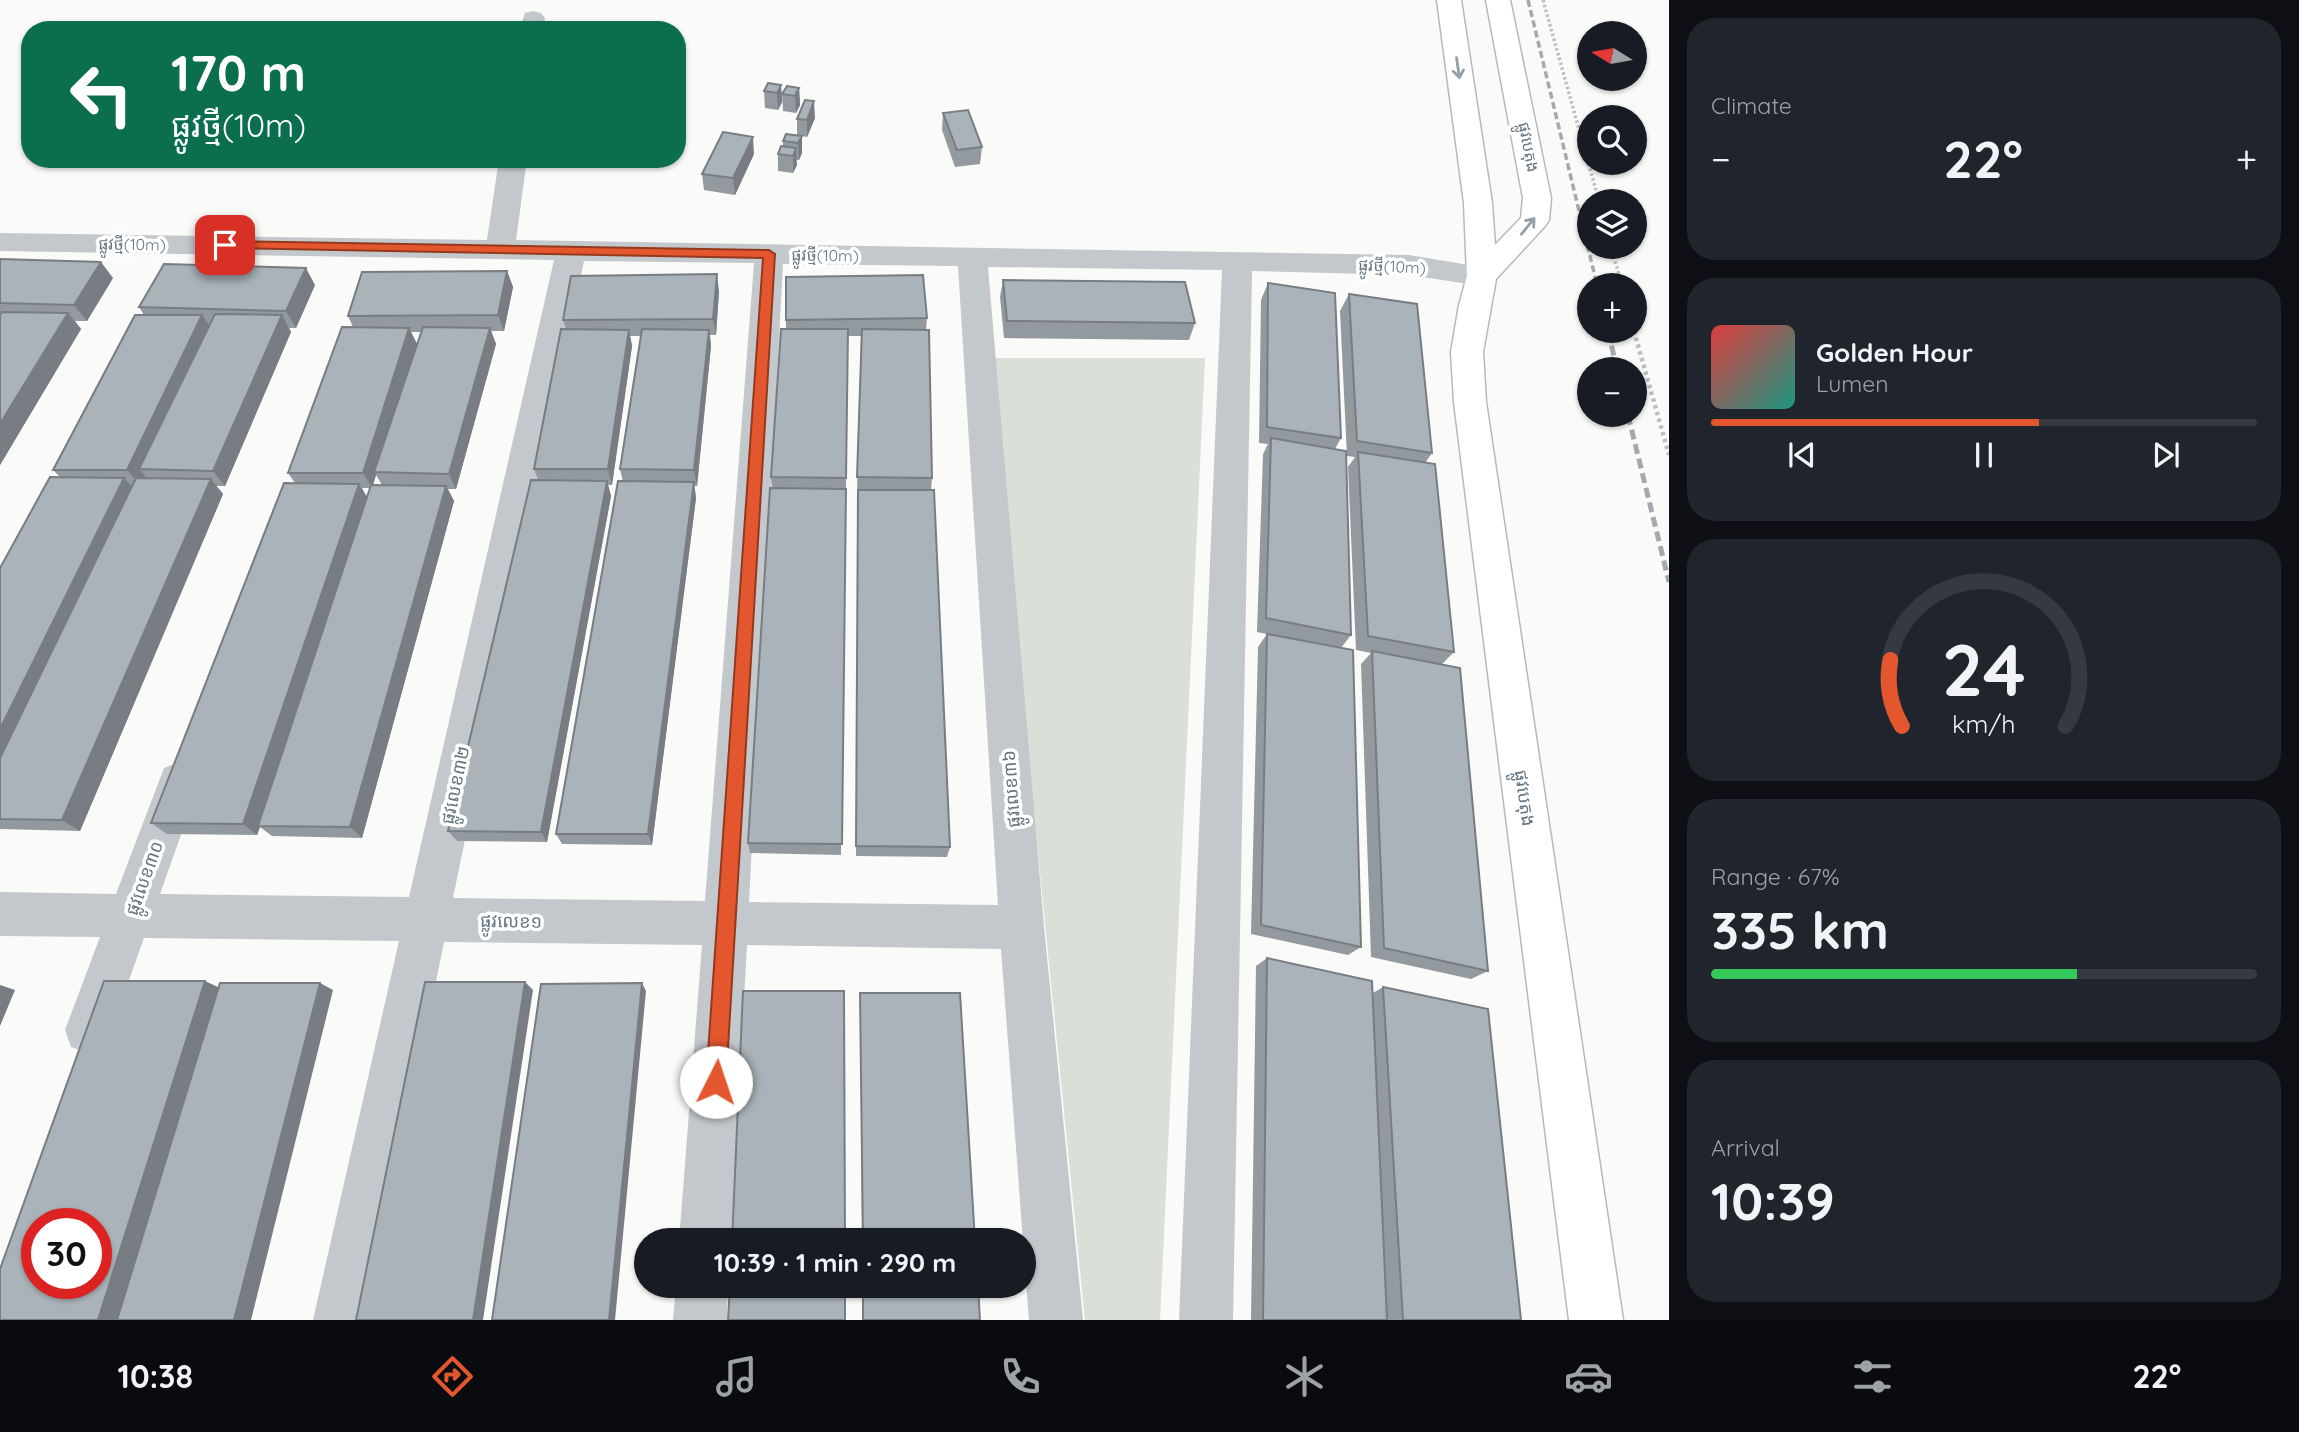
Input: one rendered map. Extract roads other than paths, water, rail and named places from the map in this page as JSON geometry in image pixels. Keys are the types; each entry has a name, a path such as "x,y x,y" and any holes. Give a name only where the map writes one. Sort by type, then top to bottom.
{"main road":[{"name":"ផ្លូវបេតុង","path":"1448,0 1478,203 1482,276 1474,305 1468,352 1470,402 1596,1320"},
{"name":"ផ្លូវបេតុង","path":"1482,276 1535,219 1537,198 1499,0"}],"street":[{"path":"500,250 512,168"},
{"name":"ផ្លូវថ្មី(10m)","path":"0,242 175,245 369,265 500,250 1409,265 1482,276"},
{"path":"157,279 175,245"},
{"name":"ផ្លូវលេខ៣២","path":"340,1320 571,251"},
{"path":"706,1228 769,254"},
{"name":"ផ្លូវលេខ៣៦","path":"972,257 1022,927 1056,1320"},
{"path":"1206,1320 1237,261"},
{"name":"ផ្លូវលេខ៣០","path":"74,1068 192,747"},
{"name":"ផ្លូវលេខ១","path":"0,914 1022,927"},
{"path":"700,1320 701,1298"}],"railway":[{"path":"1528,0 1594,273"},
{"path":"1611,343 1614,357"},
{"path":"1631,427 1669,582"}]}
